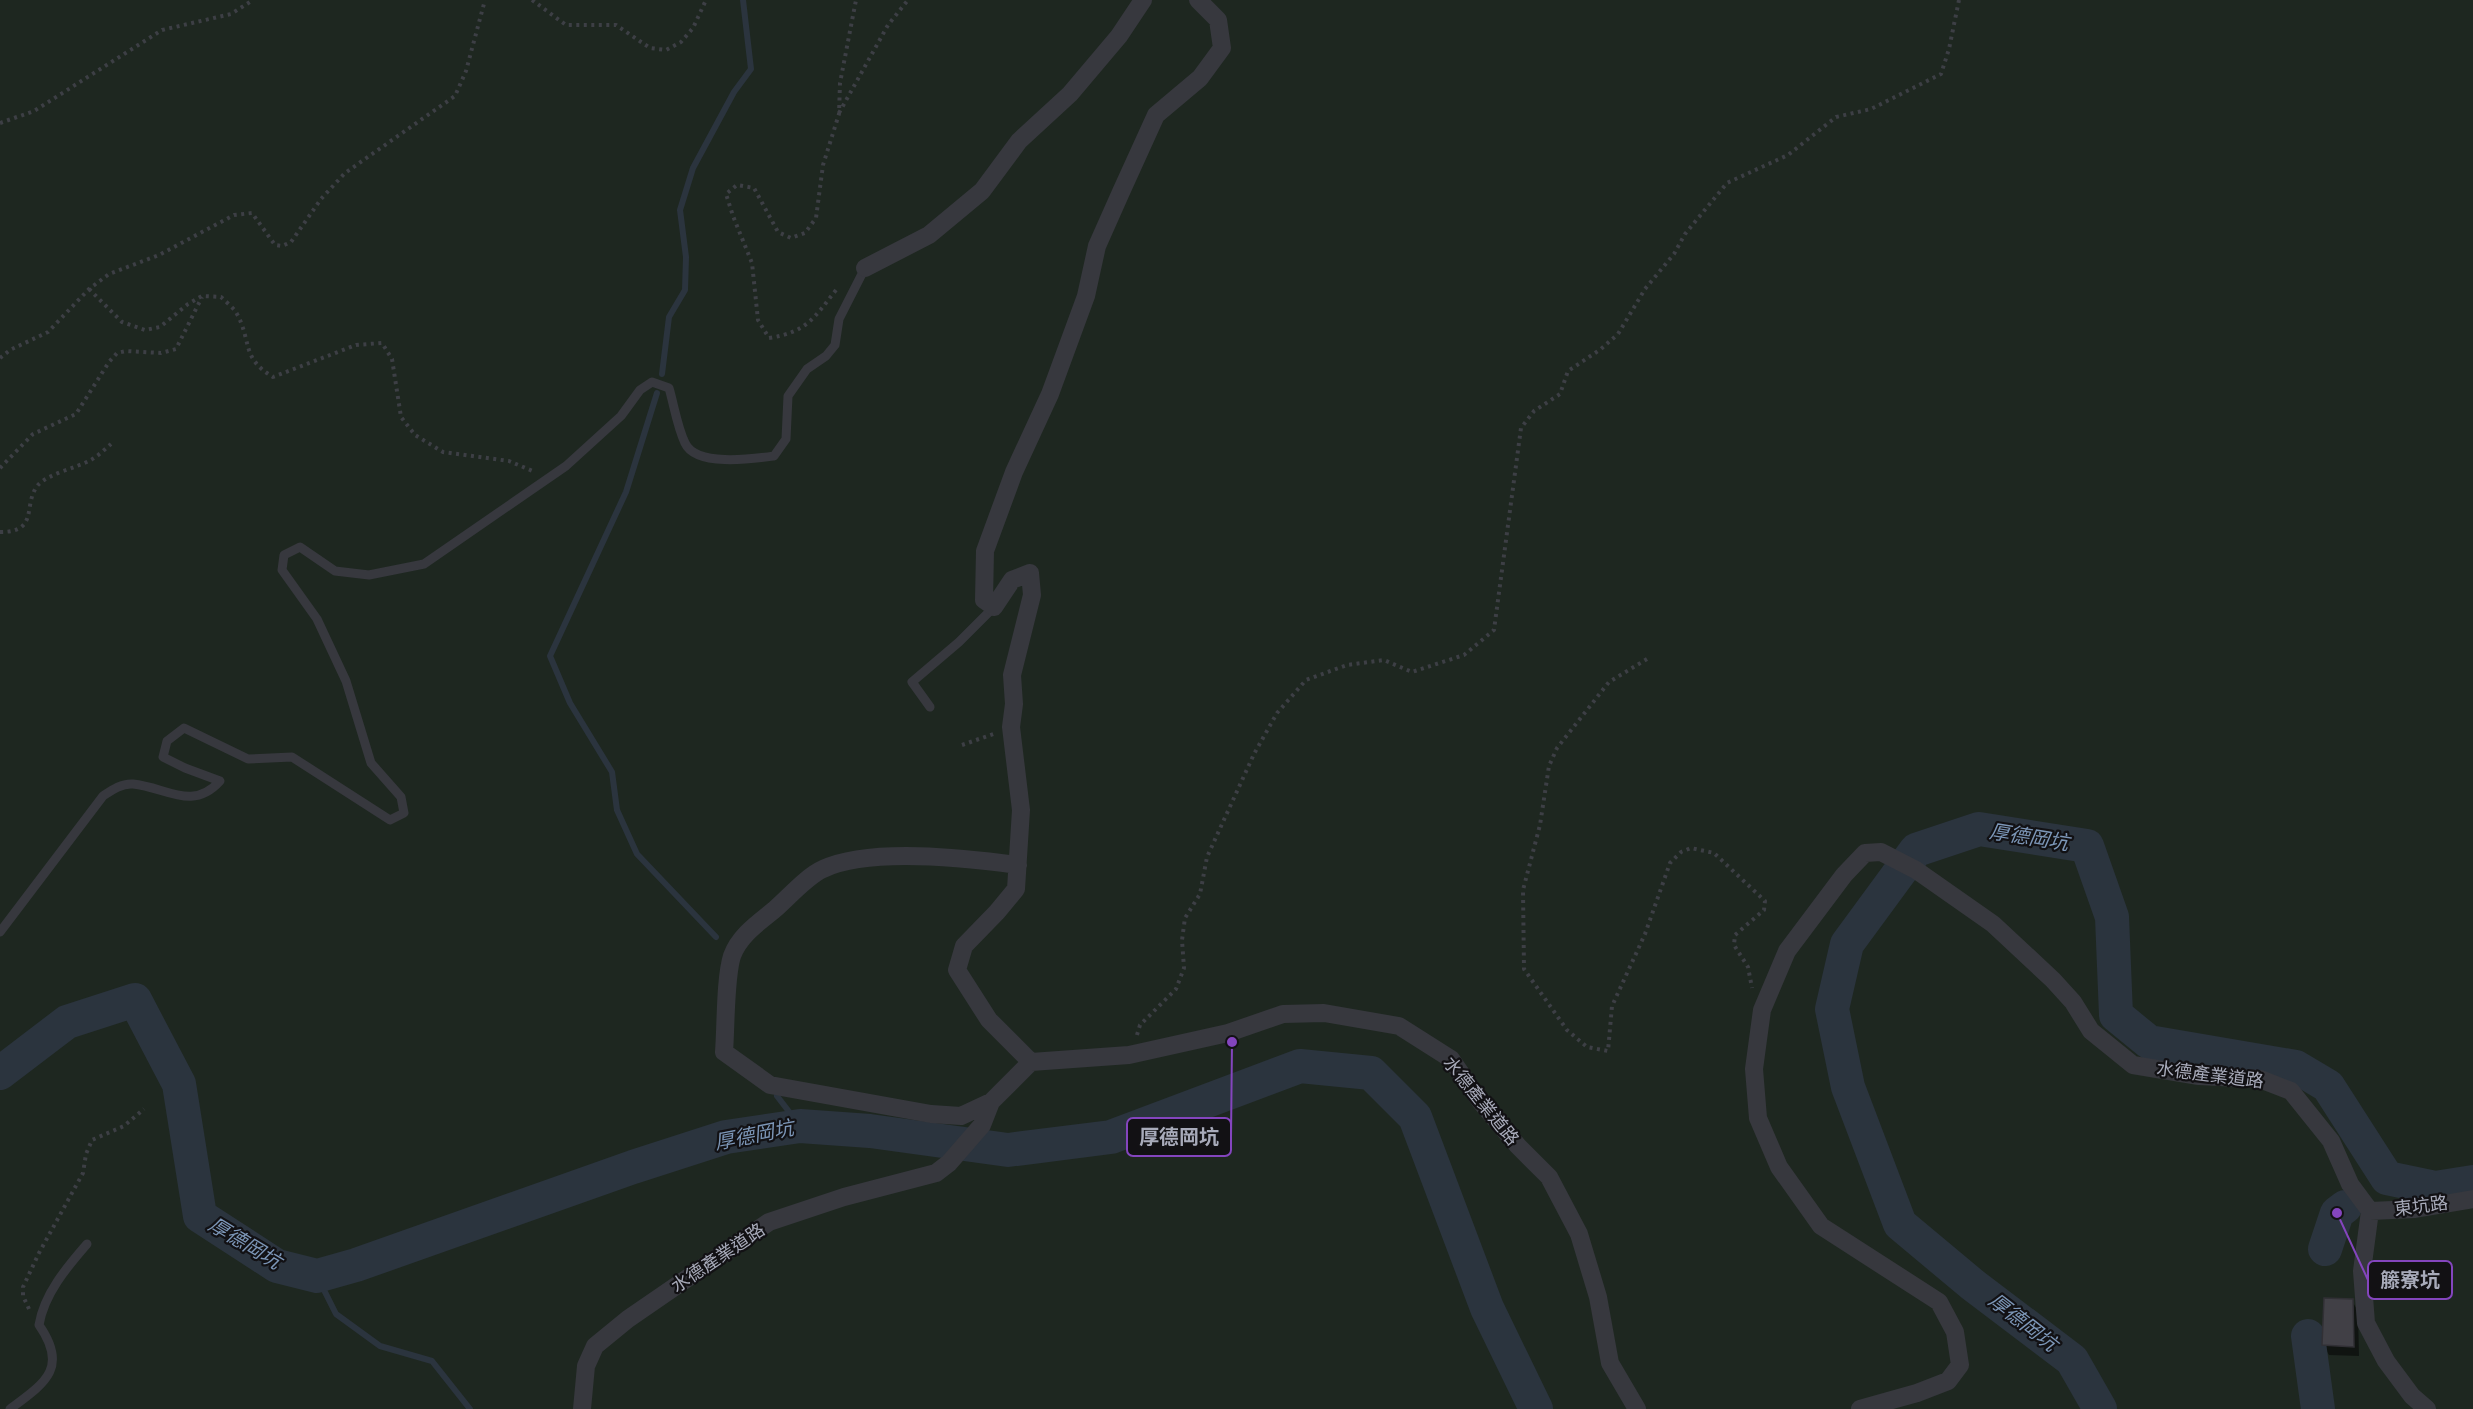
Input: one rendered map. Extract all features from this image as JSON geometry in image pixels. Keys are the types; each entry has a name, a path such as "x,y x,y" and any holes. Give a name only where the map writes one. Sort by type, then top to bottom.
{"street":[{"path":"865,268 929,235 982,191 1019,141 1070,94 1119,36 1143,0"},
{"path":"1018,865 958,857 891,857 844,861 821,870 742,938 732,957 724,1052 770,1085 931,1114 961,1116 991,1102 1031,1062 989,1020 957,970 964,946 1016,889 1018,865 1021,810 1011,727 1014,704 1012,675 1032,595 1030,573 1012,580 993,607 984,600 985,551 1014,472 1054,383 1086,296 1097,246 1156,115 1200,78 1222,48 1218,20 1198,0"},
{"name":"水德產業道路","path":"1762,1010 1786,951 1844,875 1865,853 1881,852 1916,870 1993,924 2053,980 2073,1002 2091,1031 2133,1065 2199,1076 2260,1078 2291,1091 2331,1141 2350,1184 2370,1211"},
{"path":"1762,1010 1754,1069 1758,1118 1779,1167 1821,1226 1939,1302 1955,1332 1960,1365 1948,1381 1917,1393 1860,1409"},
{"name":"水德產業道路","path":"1031,1062 1129,1055 1228,1033 1283,1014 1324,1013 1399,1026 1451,1059 1480,1101 1510,1137 1550,1177 1579,1234 1598,1297 1610,1364 1637,1409"},
{"name":"水德產業道路","path":"582,1409 586,1366 595,1346 628,1319 769,1222 844,1197 936,1173 949,1163 982,1125 991,1102"},
{"name":"東坑路","path":"2370,1211 2415,1209 2473,1199"},
{"path":"2370,1211 2362,1271 2366,1323 2386,1361 2412,1396 2427,1409"}],"lane":[{"path":"0,932 103,796 110,791 132,784 191,798 212,790 220,781 163,757 167,741 184,728 248,759 292,757 390,820 404,813 401,797 371,762 346,681 317,619 282,570 285,555 300,547 335,571 369,575 424,564 546,477 566,466 621,416 640,390 652,382 669,388 686,445 702,456 739,461 774,456 786,439 788,396 807,369 836,345 839,319 865,268"},
{"path":"930,707 912,682 959,642 993,607"},
{"path":"10,1409 38,1389 52,1373 54,1358 49,1339 39,1325 40,1314 54,1288 87,1244"}],"path":[{"path":"0,123 34,111 162,30 231,14 253,0"},
{"path":"0,358 9,350 48,332 89,289 109,274 159,255 234,214 252,213 275,244 282,246 291,242 321,199 345,173 455,96 466,71 485,0"},
{"path":"532,0 566,25 616,25 650,48 666,50 681,42 693,28 706,0"},
{"path":"839,114 840,83 856,0"},
{"path":"838,287 810,323 789,335 769,338 758,321 752,263 726,194 738,184 754,188 778,232 791,238 806,233 816,218 823,165 839,114 888,25 908,0"},
{"path":"1129,1055 1140,1025 1176,989 1185,968 1182,940 1185,918 1200,894 1207,857 1245,772 1277,713 1306,680 1347,665 1384,660 1412,672 1464,656 1494,630 1521,428 1534,411 1560,394 1568,371 1601,349 1618,334 1645,289 1674,254 1685,234 1727,183 1788,155 1836,117 1870,110 1941,74 1949,49 1959,0"},
{"path":"89,289 122,322 145,330 160,327 188,304 202,296 221,297 237,314 249,353 260,369 273,377 356,345 382,343 392,359 401,417 415,435 443,452 509,462 546,477"},
{"path":"0,468 33,434 76,414 117,353 126,351 161,353 176,350 202,296"},
{"path":"0,532 10,532 23,526 29,519 32,494 41,482 90,460 111,444"},
{"path":"1647,659 1609,682 1557,748 1549,766 1540,825 1523,890 1524,969 1567,1030 1587,1047 1608,1051 1612,1006 1645,934 1670,863 1681,852 1691,848 1714,854 1765,901 1764,910 1735,935 1734,945 1748,967 1752,991 1762,1010"},
{"path":"962,746 1011,727"},
{"path":"39,1325 23,1296 23,1287 83,1173 86,1154 92,1140 124,1126 144,1109"}],"shaded area":[{"path":"0,0 2473,0 2473,1409 0,1409"}],"building":[{"path":"2324,1298 2353,1299 2354,1347 2322,1345"}],"waterway":[{"path":"662,374 669,317 685,290 686,257 680,210 693,168 734,92 751,69 743,0"},
{"path":"657,393 626,492 550,656 570,703 612,772 617,810 637,854 716,937"},
{"name":"厚德岡坑","path":"2100,1409 2072,1360 1973,1285 1900,1224 1848,1087 1832,1009 1847,944 1916,850 1979,829 2087,846 2112,917 2116,1015 2149,1042 2296,1067 2328,1086 2387,1178 2435,1188 2473,1182"},
{"name":"厚德岡坑","path":"0,1073 67,1022 135,1000 179,1084 200,1216 277,1266 317,1276 356,1265 633,1167 726,1137 800,1126 870,1131 1008,1150 1111,1137 1300,1066 1371,1073 1415,1117 1487,1308 1536,1409"},
{"path":"777,1096 800,1126"},
{"path":"2325,1249 2337,1213 2345,1207"},
{"path":"317,1276 336,1314 380,1346 432,1361 470,1409"},
{"path":"2308,1336 2318,1409"}],"place":[{"name":"厚德岡坑","path":"1232,1042"},
{"name":"籐寮坑","path":"2337,1213"}]}
